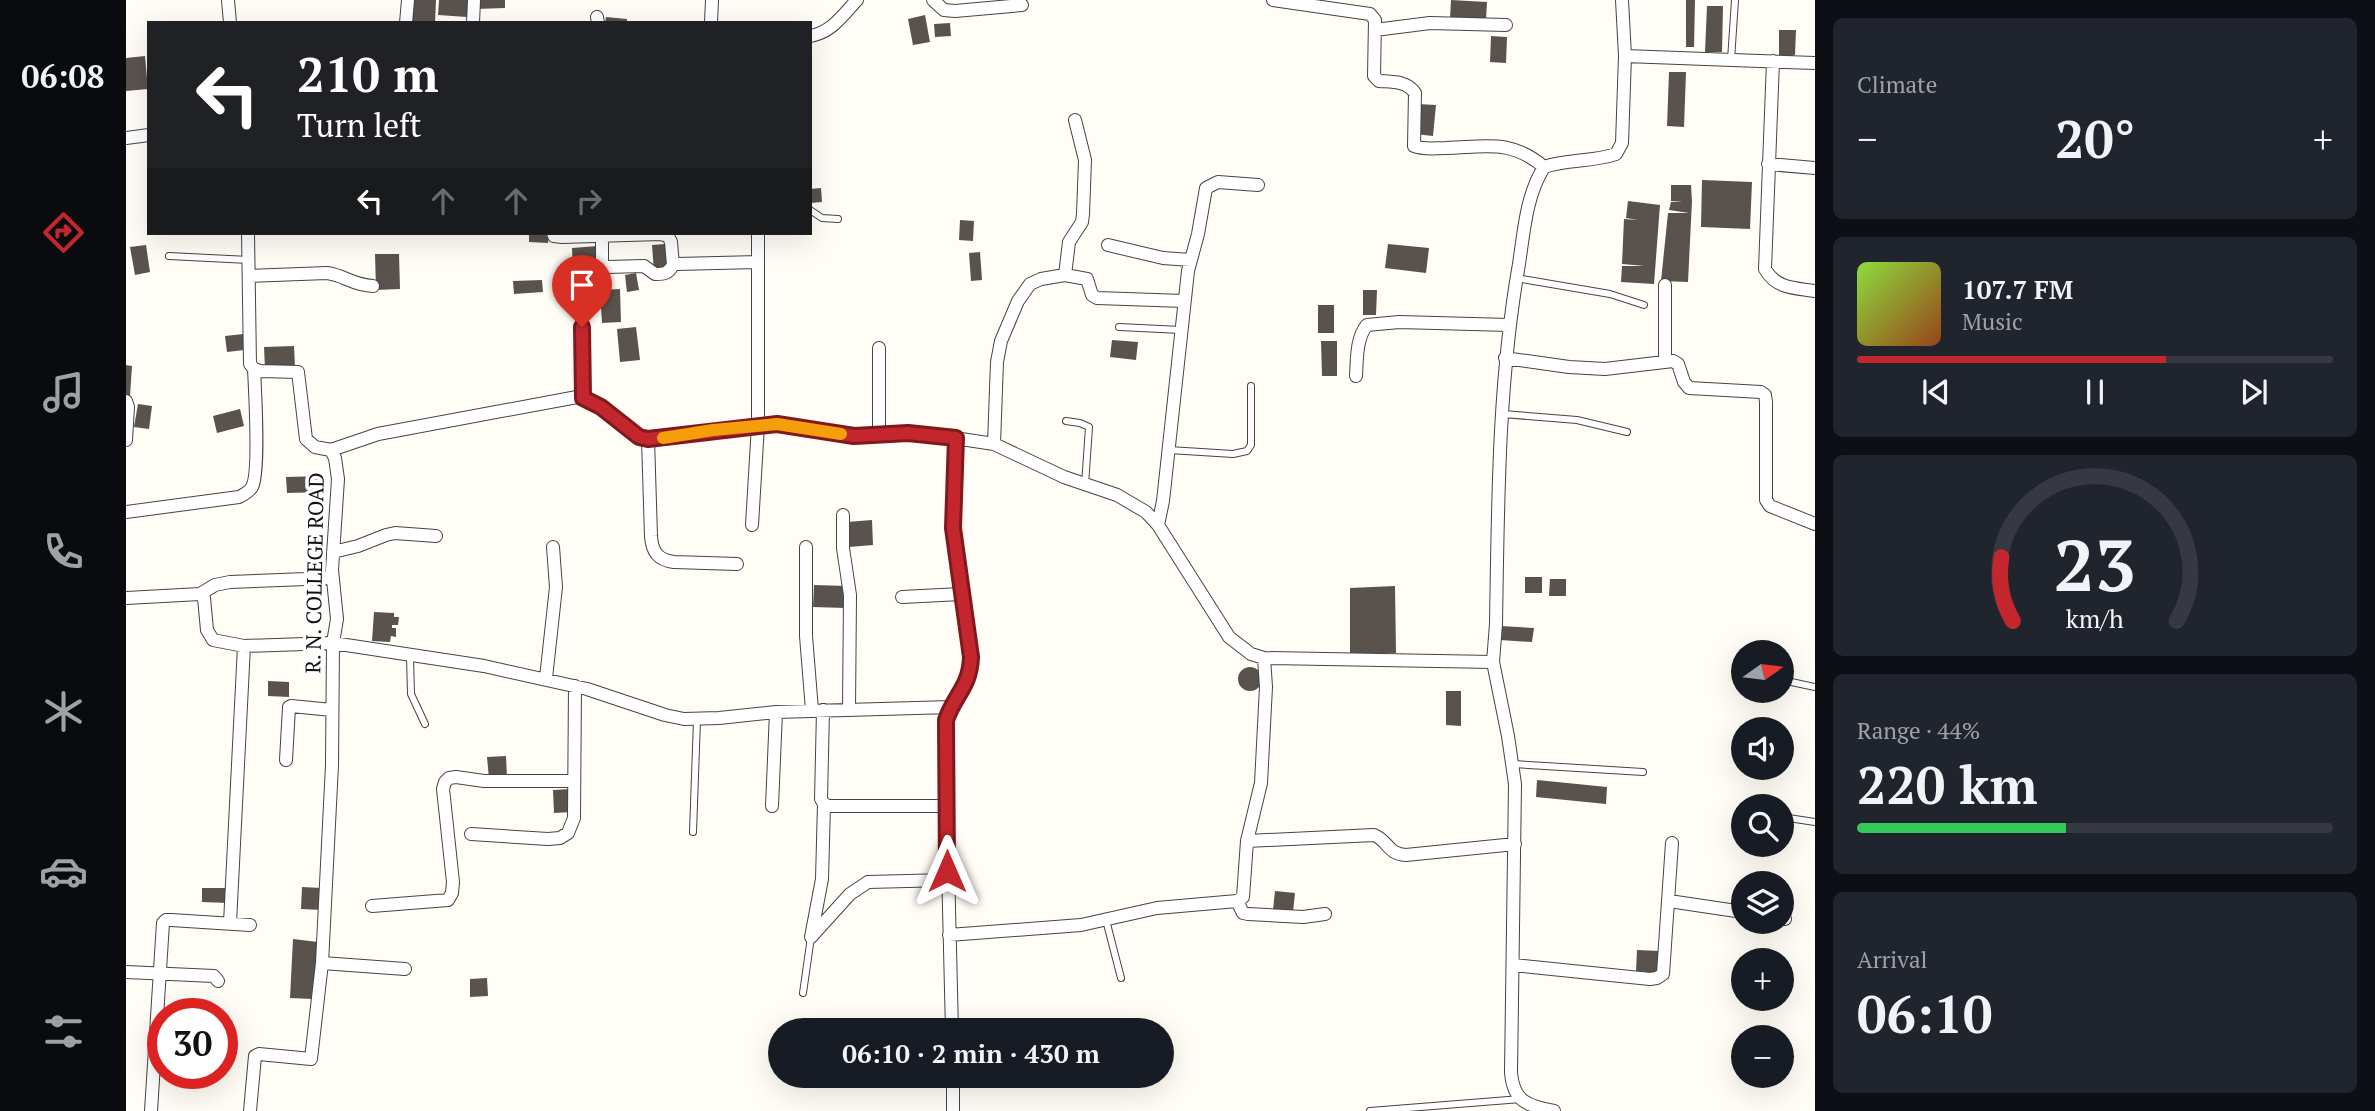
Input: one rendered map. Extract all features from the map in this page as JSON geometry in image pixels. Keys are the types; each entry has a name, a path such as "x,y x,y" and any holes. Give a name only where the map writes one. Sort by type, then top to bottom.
{"street":[{"path":"228,0 230,21"},
{"path":"406,21 408,0"},
{"path":"472,21 474,0"},
{"path":"711,21 712,0"},
{"path":"812,35 833,26 857,0"},
{"path":"933,0 944,10 955,11 1022,5"},
{"path":"1273,0 1337,4 1370,14 1375,30 1374,76 1379,81 1404,83 1411,86 1416,93 1414,146 1505,147 1529,155 1544,167"},
{"path":"1554,1111 1536,1107 1521,1099 1512,1087 1515,844 1513,764 1493,662 1501,414 1508,325 1530,198 1536,181 1544,167 1616,154 1622,143 1625,56 1622,0"},
{"path":"1375,30 1430,23 1506,25"},
{"path":"1625,56 1815,63"},
{"path":"1773,61 1765,270 1778,285 1815,291"},
{"path":"1065,275 1070,236 1080,226 1083,214 1085,160 1075,120"},
{"path":"126,138 147,135"},
{"path":"1768,164 1815,168"},
{"path":"1158,525 1169,450 1184,301 1206,188 1218,182 1258,185"},
{"path":"126,512 239,497 252,487 255,478 256,426 254,369 250,364 248,235"},
{"path":"554,235 631,235"},
{"path":"664,235 668,236 671,243 673,265"},
{"path":"752,525 758,425 758,235"},
{"path":"602,236 602,269"},
{"path":"1108,245 1163,258 1190,260"},
{"path":"583,398 581,275 602,269 638,265 651,269 655,274 665,274 673,265 758,262"},
{"path":"249,276 327,273 335,274 356,285 373,286"},
{"path":"994,444 1001,341 1018,301 1030,284 1041,279 1065,275 1087,279 1092,295 1097,298 1184,301"},
{"path":"1665,285 1665,361"},
{"path":"1356,376 1360,340 1367,325 1399,322 1508,325"},
{"path":"879,435 880,348"},
{"path":"1505,358 1605,369 1665,361 1678,364 1689,388 1755,390 1765,395 1766,500 1770,506 1815,524"},
{"name":"R. N. COLLEGE ROAD","path":"250,1111 255,1056 259,1054 311,1059 322,963 332,765 333,643 337,619 333,552 338,479 331,450 315,447 306,439 298,372 254,369"},
{"path":"331,450 378,433 564,398 583,398 601,407 639,437 648,439 758,425 790,425 854,436 928,433 994,444 1084,485 1125,500 1146,512 1158,525 1229,637 1251,654 1264,658 1493,662"},
{"path":"126,401 126,440"},
{"path":"952,1018 946,720 971,673 970,640 953,528 956,438"},
{"path":"648,439 651,536 656,554 664,561 737,564"},
{"path":"843,515 843,548 850,595 849,709"},
{"path":"333,552 358,547 395,533 436,536"},
{"path":"806,547 806,636 818,710 821,799 824,804 822,879 811,937"},
{"path":"546,678 556,587 553,548"},
{"path":"126,598 200,594 215,585 230,582 333,578"},
{"path":"200,594 204,598 208,636 213,640 244,646 333,643 410,654 546,678 665,716 697,720 776,712 951,707"},
{"path":"902,597 961,594"},
{"path":"230,923 244,646"},
{"path":"949,934 1081,925 1157,908 1237,901 1243,897 1247,841 1261,783 1266,687 1264,658"},
{"path":"471,834 560,838 572,828 575,686"},
{"path":"286,760 289,707 332,710"},
{"path":"772,806 776,712"},
{"path":"372,906 448,900 453,893 443,789 449,778 484,781 573,781"},
{"path":"824,804 947,806"},
{"path":"1247,841 1374,835 1393,853 1406,855 1515,844"},
{"path":"1513,965 1657,978 1664,974 1672,843"},
{"path":"811,937 850,894 868,882 947,880"},
{"path":"1237,901 1243,912 1248,914 1303,917 1325,914"},
{"path":"1669,901 1731,910"},
{"path":"151,1111 163,923 166,920 250,925"},
{"path":"322,963 405,969"},
{"path":"126,972 214,976 218,981"},
{"path":"953,1088 953,1111"}],"lane":[{"path":"1731,60 1735,0"},
{"path":"812,211 822,218 838,219"},
{"path":"169,257 249,260"},
{"path":"1516,278 1610,294 1644,305"},
{"path":"1119,327 1181,330"},
{"path":"1169,450 1233,454 1247,451 1251,445 1251,386"},
{"path":"1501,414 1577,420 1626,432"},
{"path":"1066,421 1088,427 1084,485"},
{"path":"410,654 411,694 425,724"},
{"path":"1794,683 1815,687"},
{"path":"693,832 697,720"},
{"path":"1513,764 1643,772"},
{"path":"1794,819 1815,822"},
{"path":"1106,920 1122,978"},
{"path":"803,993 811,937"},
{"path":"1370,1111 1521,1099"}],"building":[{"path":"410,0 436,0 435,21 410,21"},
{"path":"439,0 469,0 467,17 438,15"},
{"path":"476,0 505,0 505,8 476,9"},
{"path":"1451,0 1487,2 1486,20 1450,18"},
{"path":"1686,0 1695,0 1694,47 1686,47"},
{"path":"1707,6 1723,6 1722,52 1705,52"},
{"path":"925,15 930,42 913,45 908,19"},
{"path":"606,17 627,19 627,21 605,21"},
{"path":"950,23 951,36 935,37 934,24"},
{"path":"1779,30 1796,30 1795,55 1779,59"},
{"path":"1491,36 1507,37 1506,63 1490,62"},
{"path":"145,56 147,89 126,91 126,58"},
{"path":"1669,72 1686,72 1684,127 1667,126"},
{"path":"1417,104 1436,105 1433,136 1415,134"},
{"path":"1702,180 1752,182 1750,229 1701,227"},
{"path":"1671,185 1691,185 1688,282 1661,281 1668,213 1689,213 1669,210 1671,202 1683,202 1671,201"},
{"path":"821,188 822,202 812,203 812,189"},
{"path":"1628,201 1660,205 1654,284 1621,282 1622,266 1645,266 1622,264 1624,219 1638,220 1626,218"},
{"path":"960,220 974,221 973,241 959,240"},
{"path":"529,235 549,235 548,243 529,242"},
{"path":"665,244 667,271 654,272 652,245"},
{"path":"1388,244 1429,248 1426,273 1385,268"},
{"path":"146,245 150,272 135,275 130,247"},
{"path":"598,246 599,269 573,270 572,248"},
{"path":"980,252 982,280 971,281 969,253"},
{"path":"375,254 399,254 400,289 376,290"},
{"path":"636,273 639,290 627,292 625,275"},
{"path":"542,280 543,292 514,294 513,281"},
{"path":"620,289 621,322 602,323 600,290"},
{"path":"1363,290 1377,290 1376,315 1363,315"},
{"path":"1318,305 1334,305 1334,333 1318,333"},
{"path":"636,327 640,360 620,362 617,329"},
{"path":"243,334 244,350 227,352 225,336"},
{"path":"1112,340 1138,342 1136,360 1110,357"},
{"path":"1321,341 1337,341 1337,376 1322,376"},
{"path":"294,346 295,368 265,369 264,347"},
{"path":"126,365 132,366 130,396 126,396"},
{"path":"138,404 152,406 149,429 134,427"},
{"path":"240,409 244,426 217,433 213,416"},
{"path":"325,476 326,492 287,493 286,477"},
{"path":"872,520 873,545 849,547 847,522"},
{"path":"1525,577 1542,577 1542,593 1525,593"},
{"path":"1550,579 1566,579 1566,596 1549,596"},
{"path":"814,585 847,586 846,608 813,607"},
{"path":"1395,586 1396,653 1350,653 1350,588"},
{"path":"374,612 394,613 394,617 399,617 398,625 392,625 392,628 396,628 396,637 391,636 390,642 372,641"},
{"path":"1501,626 1534,628 1532,642 1500,640"},
{"path":"1250,667 1259,670 1262,679 1259,688 1250,691 1241,688 1238,679 1241,670"},
{"path":"268,681 289,682 289,697 268,696"},
{"path":"1446,691 1461,691 1461,726 1446,725"},
{"path":"506,756 507,778 489,779 487,757"},
{"path":"1537,780 1607,787 1606,804 1536,797"},
{"path":"571,789 572,812 554,813 553,790"},
{"path":"302,887 322,888 322,910 301,909"},
{"path":"202,888 229,888 228,903 202,902"},
{"path":"1275,891 1295,893 1293,912 1273,910"},
{"path":"293,939 318,942 313,999 290,998"},
{"path":"1637,950 1660,951 1658,973 1636,971"},
{"path":"487,978 488,996 470,997 470,979"}],"slow traffic":[{"path":"663,438 777,424 841,434"}],"route":[{"path":"582,327 583,398 601,407 639,437 657,439 777,424 854,436 928,433 956,438 953,528 958,575 970,640 971,673 946,720 947,871"}]}
